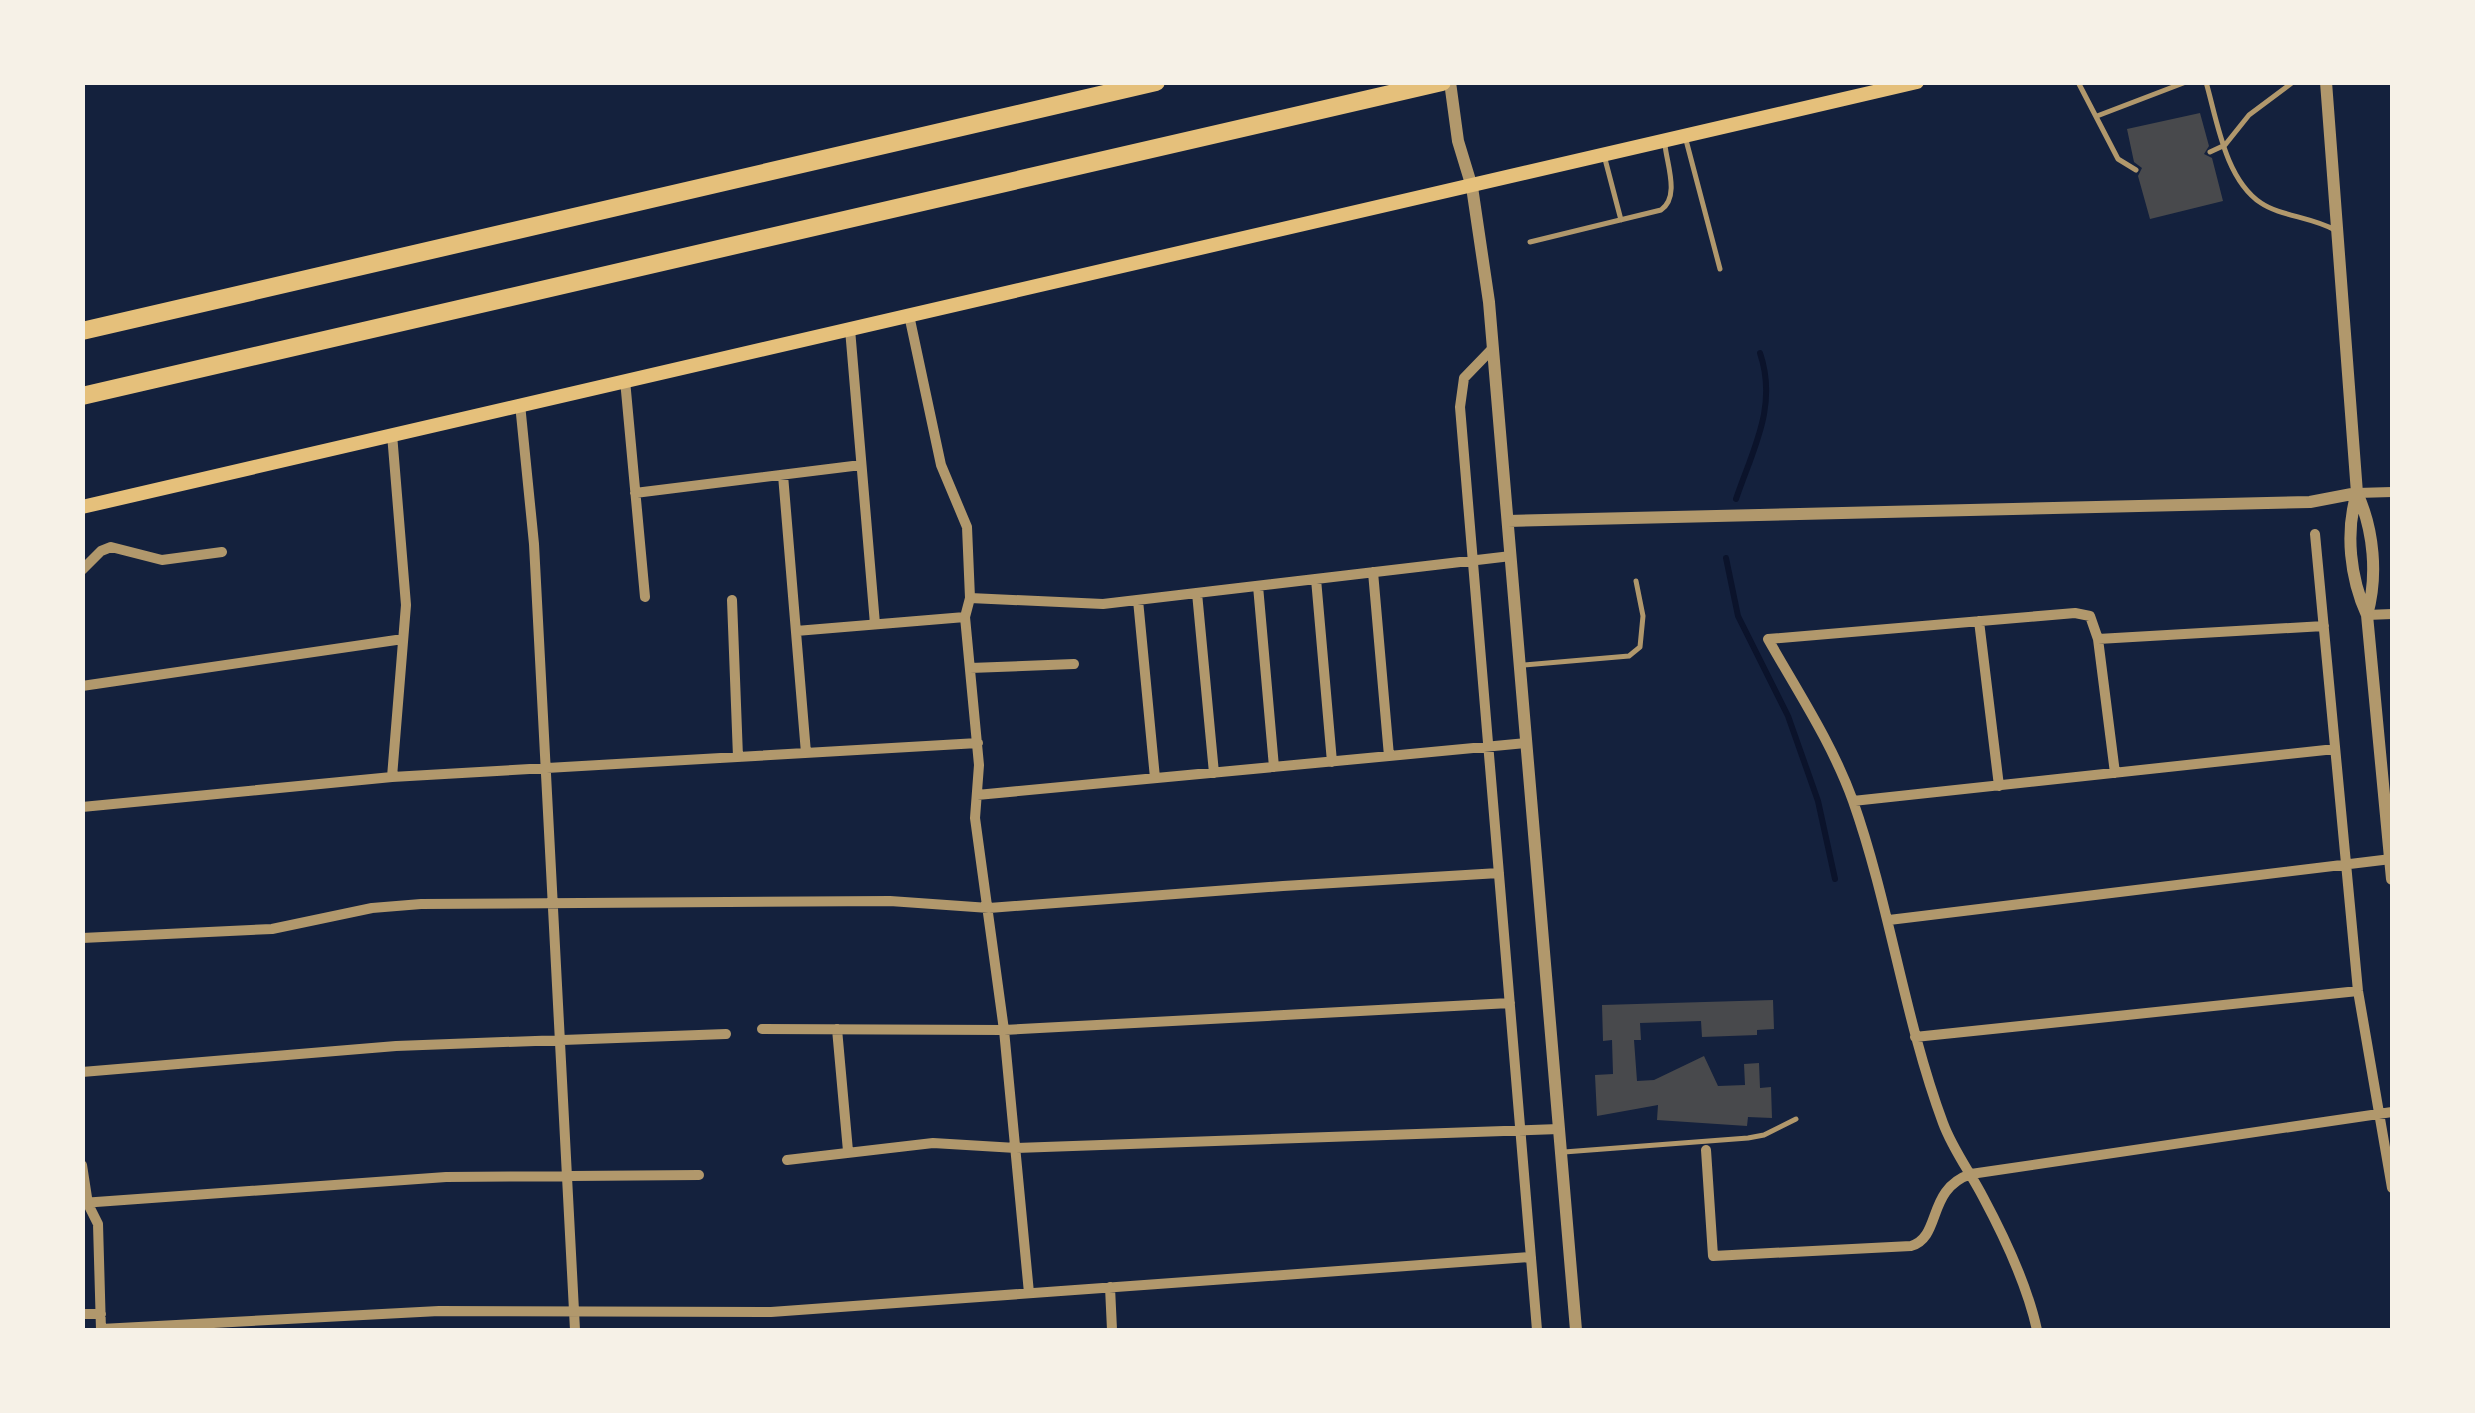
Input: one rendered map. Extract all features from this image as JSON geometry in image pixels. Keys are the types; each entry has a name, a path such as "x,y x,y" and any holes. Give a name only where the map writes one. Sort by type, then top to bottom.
{"highway":[{"path":"82,332 1156,82"},
{"path":"82,396 1442,82"}],"main road":[{"path":"82,506 1917,82"}],"street":[{"path":"1450,82 1458,141 1472,187 1494,348 1576,1330"},
{"path":"2326,82 2357,493 2368,516 2374,589 2367,615 2387,759 2392,879"},
{"path":"909,315 941,465 967,527 970,598 966,617 978,743 975,818 1004,1030 1029,1293"},
{"path":"850,328 875,624"},
{"path":"1494,348 1473,366 1461,390 1537,1330"},
{"path":"625,380 645,597"},
{"path":"520,404 534,544 575,1330"},
{"path":"392,434 405,572 392,777"},
{"path":"636,493 861,465"},
{"path":"783,475 806,753"},
{"path":"1508,520 2310,502 2357,493 2392,492"},
{"path":"2315,534 2358,991 2392,1188"},
{"path":"82,570 101,551 111,548 162,560 222,552"},
{"path":"970,598 1086,604 1138,600 1511,556"},
{"path":"1373,572 1389,756"},
{"path":"1316,579 1332,762"},
{"path":"1258,586 1274,767"},
{"path":"1198,593 1214,773"},
{"path":"732,600 738,757"},
{"path":"1138,600 1156,778"},
{"path":"2037,1330 2017,1270 1943,1124 1915,1037 1888,920 1853,802 1828,744 1768,639 2082,613 2090,616 2098,638 2115,773"},
{"path":"2367,615 2392,614"},
{"path":"796,631 966,617"},
{"path":"1979,621 1998,786"},
{"path":"2098,638 2324,626"},
{"path":"82,686 403,638"},
{"path":"970,668 1074,664"},
{"path":"82,808 392,777 978,743"},
{"path":"976,795 1527,743"},
{"path":"1853,802 2335,750"},
{"path":"1888,920 2391,858"},
{"path":"82,938 272,929 398,906 890,901 989,908 1499,874"},
{"path":"1915,1037 2358,991"},
{"path":"762,1029 1004,1030 1510,1003"},
{"path":"837,1029 848,1151"},
{"path":"82,1072 396,1046 726,1034"},
{"path":"1706,1150 1714,1256 1918,1244 1943,1193 1950,1184 1971,1174 2392,1112"},
{"path":"787,1160 933,1143 1016,1148 1559,1129"},
{"path":"82,1165 85,1203 98,1224 101,1330 438,1311 770,1312 1531,1256"},
{"path":"85,1203 413,1178 699,1174"},
{"path":"1110,1287 1112,1330"},
{"path":"82,1314 101,1314"}],"lane":[{"path":"2078,82 2118,159 2136,170"},
{"path":"2097,116 2186,82"},
{"path":"2206,82 2238,179 2261,203 2322,222 2337,232"},
{"path":"2210,152 2225,144 2249,115 2293,82"},
{"path":"1686,137 1720,269"},
{"path":"1530,242 1668,205 1672,197 1664,142"},
{"path":"1604,156 1621,220"},
{"path":"1520,666 1629,656 1640,647 1643,616 1636,581"},
{"path":"1561,1152 1748,1138 1764,1135 1796,1119"}],"building":[{"path":"2200,113 2209,146 2204,154 2212,158 2223,201 2150,219 2138,176 2142,168 2134,162 2127,129"},
{"path":"1773,1000 1774,1029 1757,1030 1757,1035 1702,1037 1701,1021 1640,1023 1641,1040 1634,1040 1637,1081 1654,1080 1704,1056 1718,1086 1745,1085 1744,1064 1759,1063 1760,1088 1771,1087 1772,1118 1748,1117 1747,1126 1657,1120 1658,1105 1597,1116 1595,1075 1613,1074 1612,1040 1603,1041 1602,1005"}],"waterway":[{"path":"1736,499 1765,409 1765,372 1760,353"},
{"path":"1726,558 1738,616 1788,716 1818,801 1835,879"}]}
